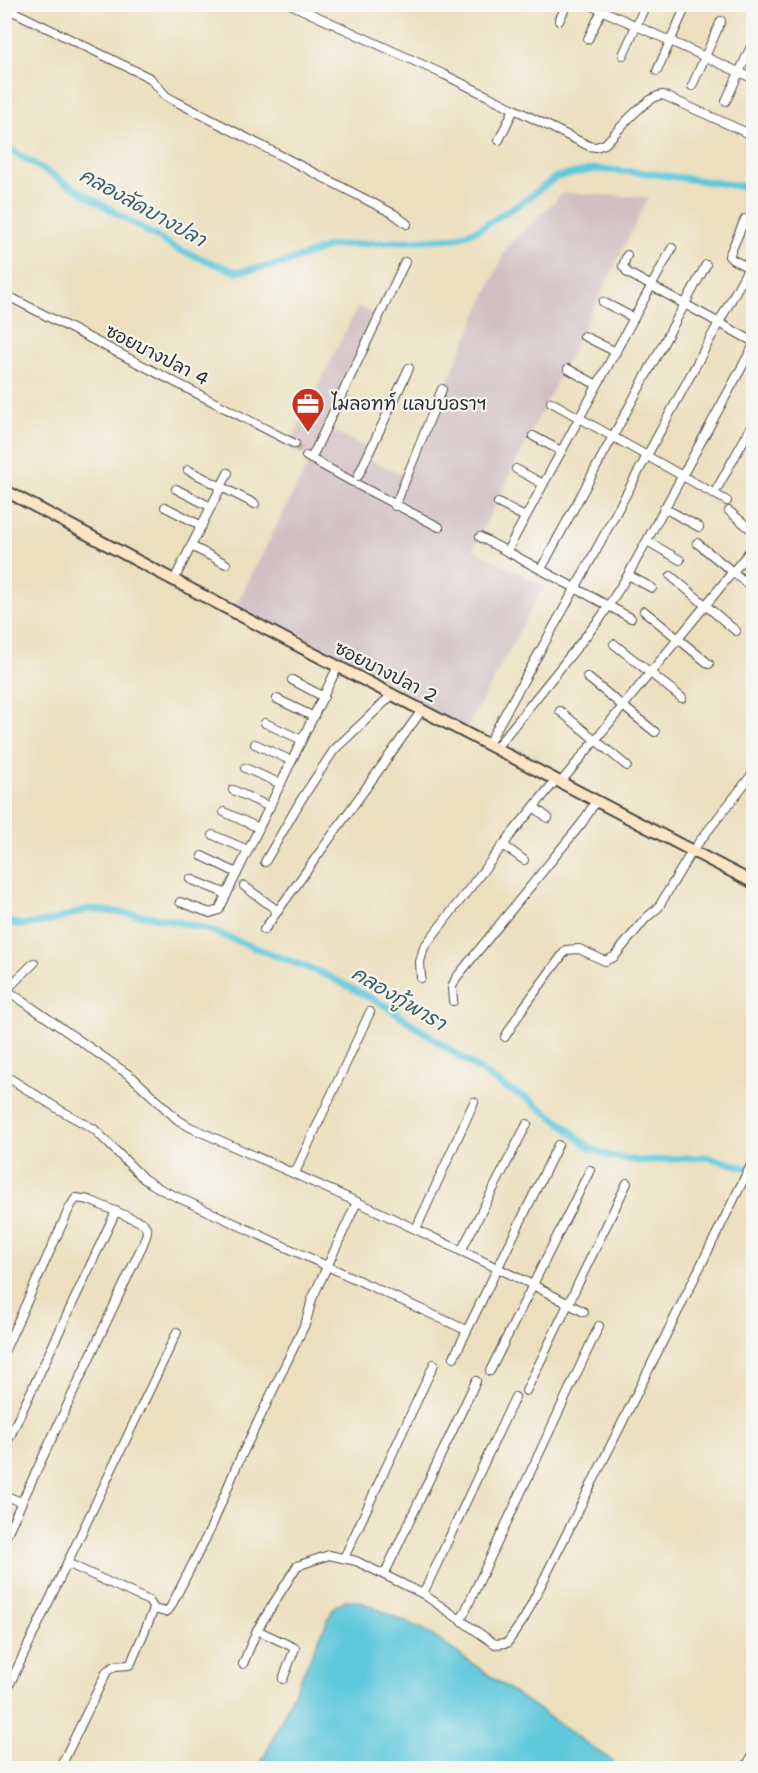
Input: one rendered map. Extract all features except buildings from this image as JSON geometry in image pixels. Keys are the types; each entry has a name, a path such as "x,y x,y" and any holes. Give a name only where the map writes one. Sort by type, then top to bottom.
{"street":[{"path":"290,4 596,147 605,144 649,100 663,95 753,136"},
{"path":"559,21 567,4"},
{"path":"588,4 603,8 636,26 753,79"},
{"path":"623,55 646,4"},
{"path":"4,7 145,75 175,101 394,214 407,224"},
{"path":"588,39 603,8"},
{"path":"657,71 685,8"},
{"path":"692,86 721,21"},
{"path":"726,101 753,40"},
{"path":"499,140 514,109"},
{"path":"492,746 499,724 751,268 729,256 745,219"},
{"path":"507,551 672,248"},
{"path":"492,746 510,730 608,607 647,541 753,344 624,270 627,255"},
{"path":"405,262 308,458 356,481 395,506 439,527"},
{"path":"541,569 706,265"},
{"path":"742,281 753,287"},
{"name":"ซอยบางปลา 4","path":"4,294 295,444"},
{"path":"603,302 634,318"},
{"path":"584,336 616,352"},
{"path":"356,481 409,368"},
{"path":"568,369 597,385"},
{"path":"395,506 442,389"},
{"path":"551,402 727,501"},
{"path":"714,494 752,426"},
{"path":"533,436 561,451"},
{"path":"516,469 543,484"},
{"path":"188,470 255,504"},
{"path":"174,580 228,473"},
{"path":"176,489 211,507"},
{"name":"ซอยบางปลา 2","path":"4,490 753,883"},
{"path":"498,503 525,517"},
{"path":"165,507 202,526"},
{"path":"664,508 699,528"},
{"path":"729,511 753,532"},
{"path":"480,537 631,618"},
{"path":"647,541 680,560"},
{"path":"697,543 753,589"},
{"path":"191,546 226,564"},
{"path":"421,978 420,962 424,947 534,807 596,739 753,546"},
{"path":"628,575 652,588"},
{"path":"671,576 736,631"},
{"path":"644,611 709,664"},
{"path":"614,644 682,698"},
{"path":"180,902 206,912 219,910 338,666"},
{"path":"588,677 655,732"},
{"path":"292,680 324,697"},
{"path":"265,862 301,800 334,750 393,694"},
{"path":"278,699 314,717"},
{"path":"264,930 422,710"},
{"path":"561,711 627,766"},
{"path":"265,723 302,740"},
{"path":"499,724 510,730"},
{"path":"255,744 292,761"},
{"path":"245,768 281,784"},
{"path":"505,1036 520,1011 566,950 579,949 604,961 614,957 646,918 658,908 692,851 753,772"},
{"path":"233,790 270,807"},
{"path":"453,1001 452,987 456,978 580,825 596,801"},
{"path":"534,807 548,818"},
{"path":"224,813 259,828"},
{"path":"213,835 248,850"},
{"path":"503,845 524,860"},
{"path":"201,856 237,873"},
{"path":"190,879 226,894"},
{"path":"244,886 278,911"},
{"path":"34,963 5,989 132,1077 184,1124 416,1229 584,1312"},
{"path":"295,1173 370,1012"},
{"path":"4,1075 94,1129 144,1179 162,1190 466,1330"},
{"path":"416,1229 474,1102"},
{"path":"462,1251 527,1124"},
{"path":"454,1357 558,1145"},
{"path":"243,1664 257,1630 297,1566 329,1555 356,1561 423,1594 495,1644 507,1643 524,1619 753,1159"},
{"path":"490,1371 590,1170"},
{"path":"525,1391 627,1183"},
{"path":"4,1352 73,1201 81,1197 116,1211 146,1227 147,1234 4,1540"},
{"path":"68,1563 149,1601 154,1609 165,1612 170,1608 210,1530 237,1466 306,1322 312,1299 357,1202"},
{"path":"4,1449 116,1211"},
{"path":"461,1620 599,1326"},
{"path":"4,1696 177,1332"},
{"path":"344,1558 434,1364"},
{"path":"384,1575 476,1381"},
{"path":"423,1594 515,1397"},
{"path":"4,1495 21,1502"},
{"path":"60,1768 107,1671 111,1667 131,1663 154,1609"},
{"path":"257,1630 295,1648 283,1679"},
{"path":"745,1768 753,1753"}],"shaded area":[{"path":"563,193 649,197 473,549 544,586 465,732 233,611 311,459 288,447 358,306 379,317 326,428 368,449 365,458 406,476 507,247"}],"water":[{"path":"346,1600 361,1602 424,1630 612,1761 617,1768 259,1768 334,1607"}],"waterway":[{"name":"คลองลัดบางปลา","path":"4,146 175,248 236,272 285,263 330,246 456,238 479,229 527,199 556,177 595,169 647,173 754,188"},
{"name":"คลองกู้พารา","path":"4,921 22,925 51,921 88,909 150,916 203,928 324,974 386,1006 506,1088 528,1099 590,1148 610,1156 638,1161 707,1157 754,1170"}],"tunnel":[{"path":"295,444 306,456"}],"place":[{"name":"ไมลอทท์ แลบบอราฯ","path":"308,433"}]}
